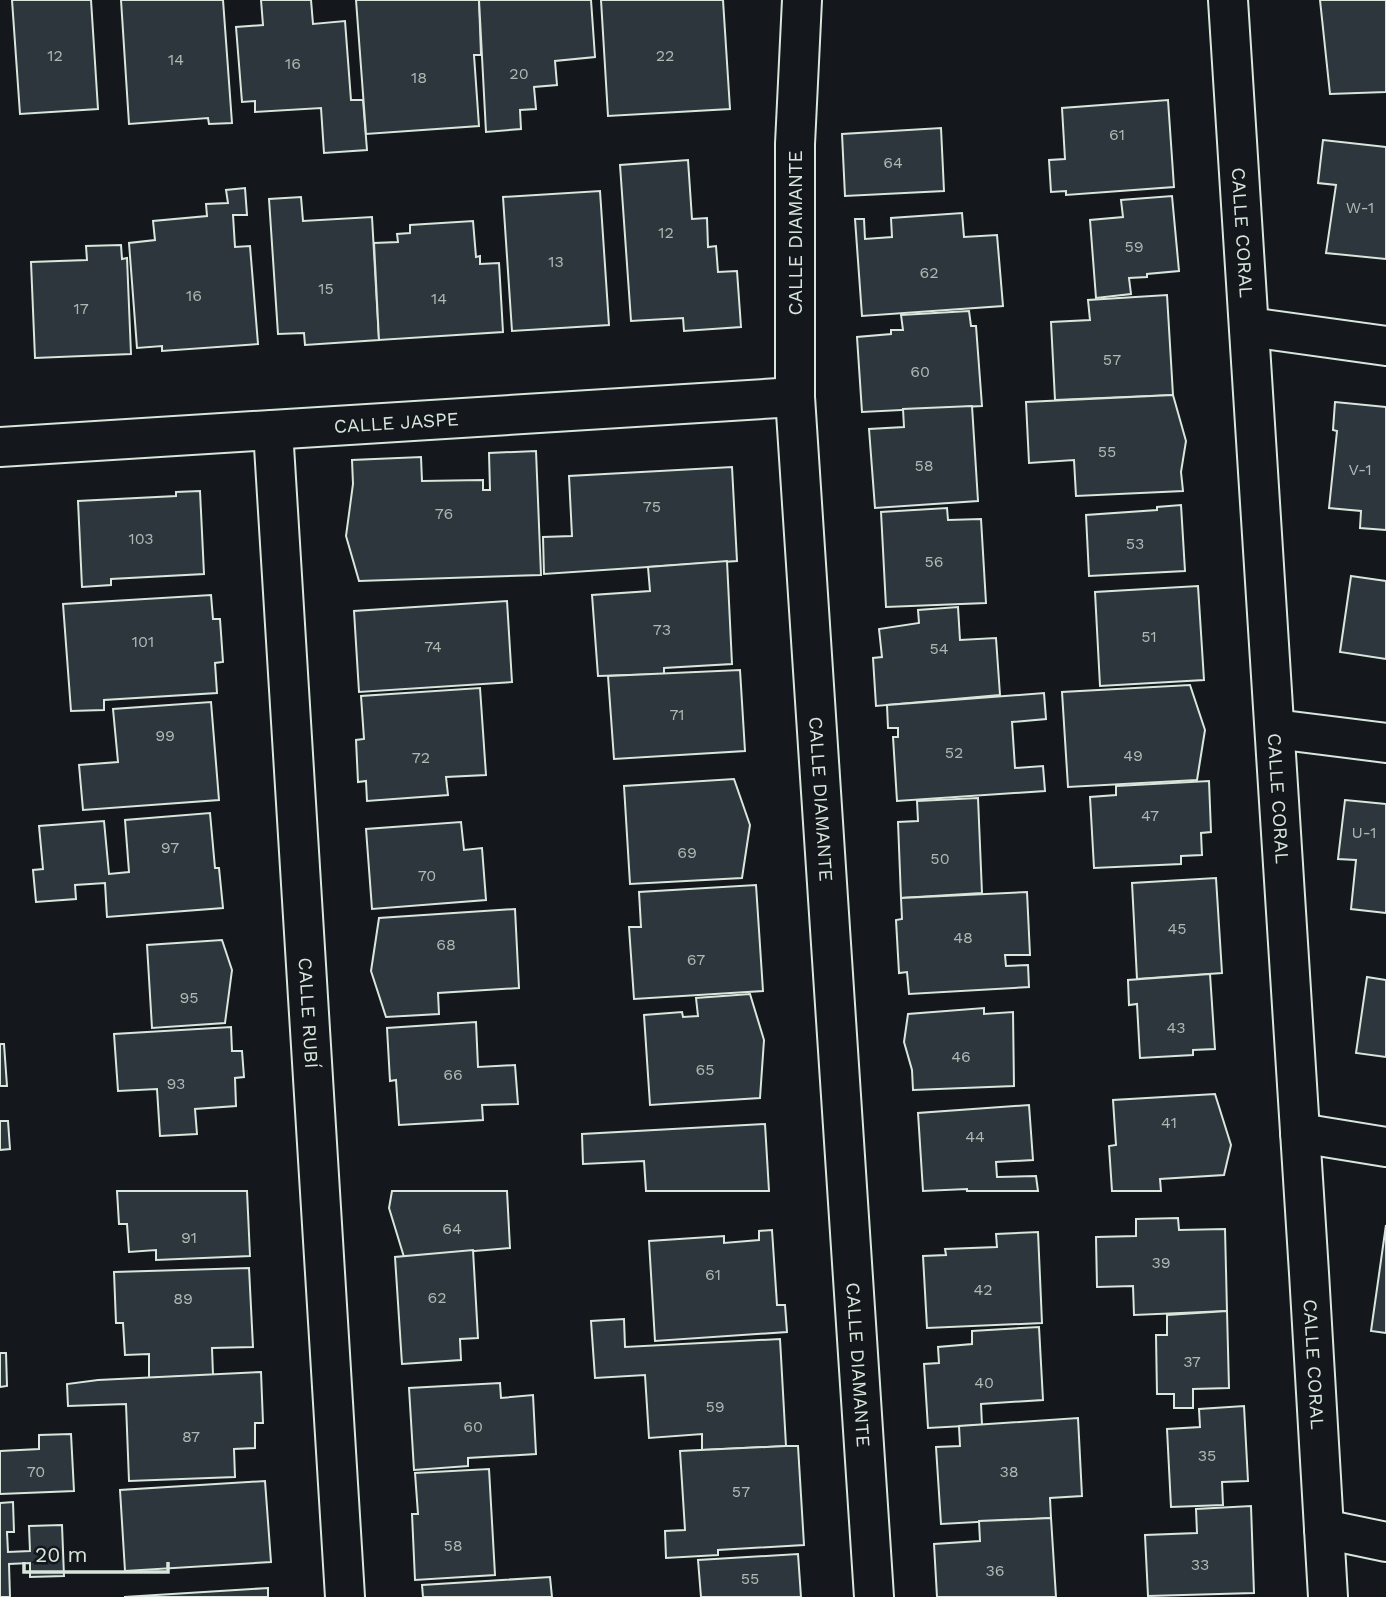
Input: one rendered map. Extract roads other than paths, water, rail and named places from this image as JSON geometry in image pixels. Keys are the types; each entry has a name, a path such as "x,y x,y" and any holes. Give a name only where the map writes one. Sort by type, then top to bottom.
{"street":[{"name":"CALLE DIAMANTE","path":"802,0 794,144 794,397 874,1597"},
{"name":"CALLE CORAL","path":"1228,0 1328,1597"},
{"path":"1249,327 1386,346"},
{"name":"CALLE JASPE","path":"0,447 794,397"},
{"name":"CALLE RUBÍ","path":"273,430 345,1597"},
{"path":"1275,729 1386,743"},
{"path":"1300,1133 1386,1147"},
{"path":"1324,1529 1386,1542"}]}
